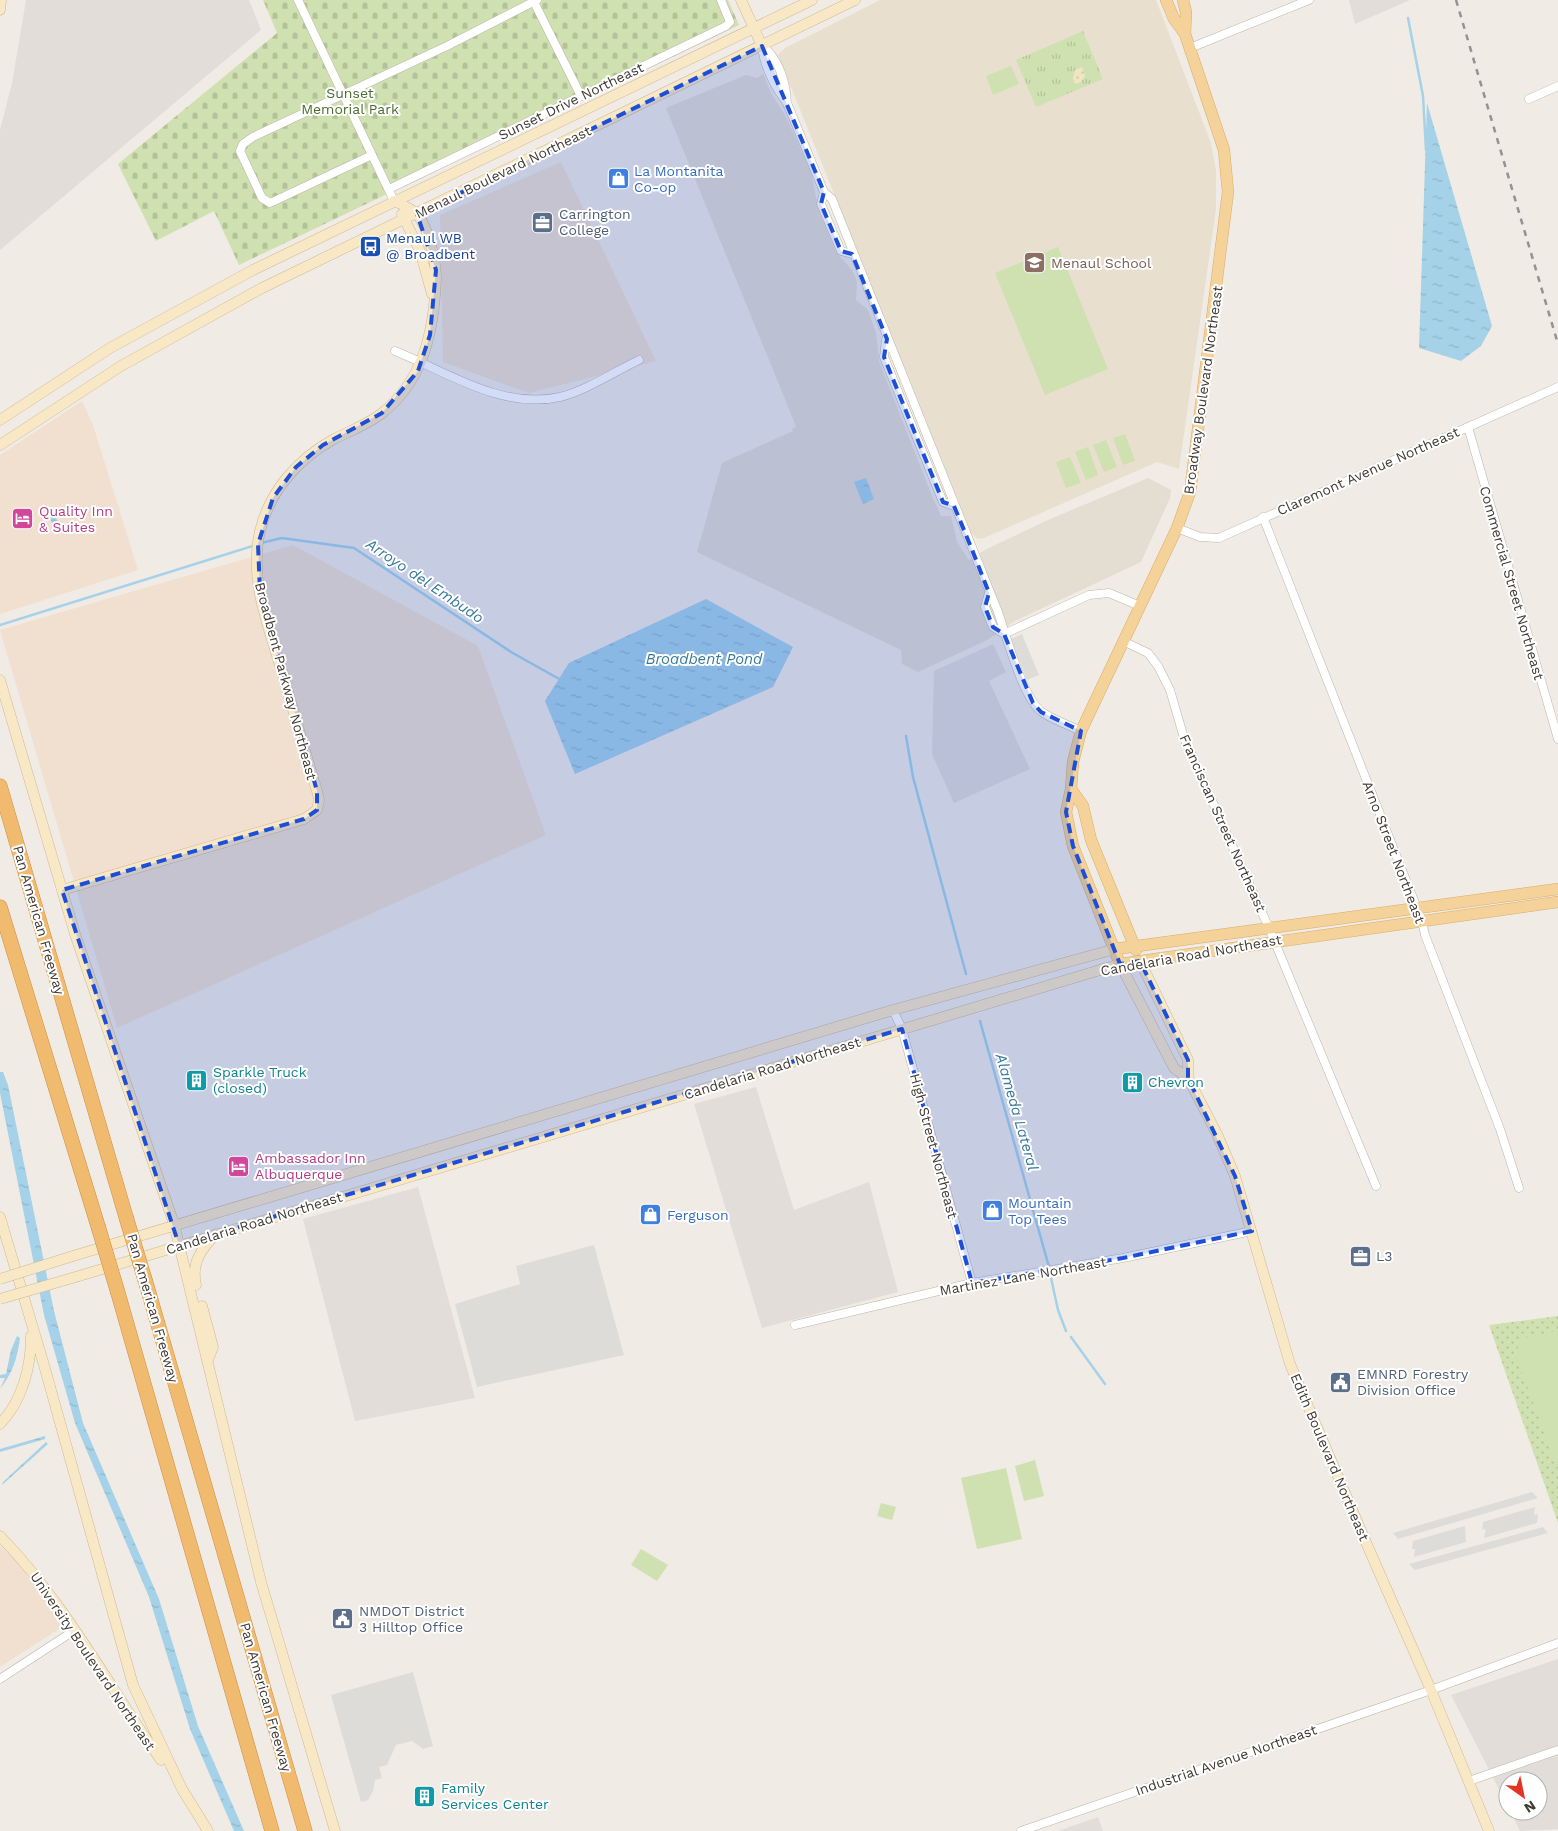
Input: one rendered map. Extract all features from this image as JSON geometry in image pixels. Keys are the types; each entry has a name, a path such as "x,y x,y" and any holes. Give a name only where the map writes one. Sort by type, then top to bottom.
{"highway":[{"name":"Pan American Freeway","path":"0,786 305,1831"},
{"path":"0,906 118,1293 271,1831"}],"main road":[{"path":"0,10 1,0"},
{"path":"741,0 762,46"},
{"name":"Menaul Boulevard Northeast","path":"0,420 110,348 253,270 812,0"},
{"name":"Menaul Boulevard Northeast","path":"0,445 121,366 262,288 855,0"},
{"name":"Broadway Boulevard Northeast","path":"1081,731 1177,528 1190,492 1228,192 1224,150 1185,34 1174,19 1166,0"},
{"name":"Broadway Boulevard Northeast","path":"1183,0 1186,12 1185,34"},
{"path":"394,201 417,214"},
{"name":"Broadbent Parkway Northeast","path":"394,201 420,251 433,297"},
{"name":"Broadbent Parkway Northeast","path":"62,890 304,819 317,810 319,800 317,791 260,592 257,560 261,529 277,492 296,466 323,445 362,426 382,413 400,396 422,361 431,329 434,259 417,214"},
{"path":"0,680 87,970 174,1224 262,1582 335,1831"},
{"name":"Edith Boulevard Northeast","path":"1081,731 1073,762 1071,789 1066,812 1073,846 1120,964 1174,1068 1188,1078"},
{"name":"Edith Boulevard Northeast","path":"1071,789 1083,806 1092,840 1140,962 1188,1060 1188,1078 1220,1142 1234,1176 1252,1230 1290,1364 1431,1690 1489,1831"},
{"name":"Candelaria Road Northeast","path":"0,1279 174,1224 894,1010 1115,949 1558,889"},
{"name":"Candelaria Road Northeast","path":"0,1299 1120,964 1558,902"},
{"path":"0,1217 44,1365 132,1685 182,1789 208,1831"},
{"path":"208,1360 213,1347 194,1276 194,1266 204,1246 216,1234"},
{"path":"0,1424 13,1408 26,1376 31,1351 31,1326"},
{"name":"University Boulevard Northeast","path":"0,1536 44,1586 75,1630 127,1712 182,1789"}],"street":[{"path":"298,0 394,201"},
{"name":"Sunset Drive Northeast","path":"388,189 726,26 730,22 721,0"},
{"path":"1190,48 1309,0"},
{"path":"372,155 270,203 262,198 240,151 243,144 253,137 535,1 581,96"},
{"path":"762,46 763,56 778,91 787,103 824,192 832,199 886,339 884,357 943,502 954,506 989,592 984,607 993,627 1004,634 1033,703 1041,712 1081,731"},
{"path":"1529,99 1558,86"},
{"path":"824,192 821,204 841,251 852,254"},
{"path":"395,350 485,390 519,400 561,397 640,360"},
{"name":"Claremont Avenue Northeast","path":"1177,528 1200,537 1219,538 1558,387"},
{"name":"Commercial Street Northeast","path":"1468,427 1558,739"},
{"name":"Arno Street Northeast","path":"1263,517 1422,921 1425,935 1496,1120 1519,1188"},
{"path":"1004,634 1089,595 1109,593 1140,606"},
{"name":"Franciscan Street Northeast","path":"1123,640 1148,653 1158,666 1170,690 1184,738 1269,928 1376,1186"},
{"name":"High Street Northeast","path":"894,1010 902,1030 972,1283"},
{"name":"Martinez Lane Northeast","path":"795,1325 972,1283 1122,1258 1252,1230"},
{"path":"0,1679 75,1630"},
{"name":"Industrial Avenue Northeast","path":"1021,1831 1431,1690 1558,1644"},
{"path":"1469,1782 1558,1750"}],"highlighted area":[{"path":"762,46 824,192 821,204 841,251 852,254 887,339 884,357 943,502 954,506 971,547 989,593 985,607 993,627 1004,634 1033,703 1041,712 1081,731 1066,812 1073,846 1120,964 1140,961 1188,1060 1188,1078 1235,1176 1252,1231 1123,1258 972,1283 902,1029 179,1245 62,890 304,819 317,810 317,791 260,592 258,544 273,498 296,467 323,445 382,413 418,371 430,335 436,270 417,214"}],"shaded area":[{"path":"26,0 249,0 261,30 0,250 0,130 12,83"},
{"name":"Menaul School","path":"880,0 1156,0 1211,143 1216,171 1216,209 1179,469 1157,462 984,538 978,539 971,533 778,55 785,48"},
{"path":"1349,0 1410,0 1355,24"},
{"path":"763,74 771,93 786,117 811,172 819,212 836,252 852,270 857,281 856,300 868,310 876,333 879,361 932,496 941,516 951,516 957,542 969,560 985,550 1048,520 1148,478 1171,490 1170,498 1141,562 1015,621 987,640 918,672 902,664 901,650 697,552 722,463 793,431 792,429 796,426 666,108 746,75 757,78"},
{"path":"561,162 656,361 529,393 443,362 440,215"},
{"path":"82,401 93,425 138,570 0,614 0,455"},
{"path":"293,545 478,646 546,835 117,1028 0,630"},
{"path":"1022,634 1039,675 1027,680 1011,639"},
{"path":"993,644 1006,672 989,681 1030,769 954,803 932,754 934,671"},
{"path":"756,1087 794,1210 869,1182 898,1292 762,1328 694,1104"},
{"path":"418,1187 475,1398 355,1421 303,1219"},
{"path":"594,1245 624,1355 477,1387 455,1304 520,1284 516,1266"},
{"path":"1532,1492 1538,1498 1398,1539 1393,1533"},
{"path":"1535,1507 1534,1515 1538,1514 1537,1523 1484,1538 1486,1529 1482,1530 1483,1522"},
{"path":"1465,1526 1466,1542 1414,1557 1413,1541"},
{"path":"1543,1527 1548,1533 1415,1570 1409,1564"},
{"path":"0,1546 13,1558 54,1610 61,1623 59,1629 0,1667"},
{"path":"1558,1659 1558,1829 1520,1831 1515,1821 1548,1821 1548,1771 1498,1771 1498,1787 1451,1695"},
{"path":"413,1672 433,1746 423,1749 412,1741 396,1745 387,1765 379,1767 382,1778 375,1780 373,1791 368,1800 361,1802 331,1695"},
{"path":"1098,1817 1103,1831 1058,1831"}],"green space":[{"name":"Sunset Memorial Park","path":"263,0 728,0 739,25 239,265 214,211 156,241 118,164 277,33"},
{"path":"1083,31 1103,79 1036,107 1016,60"},
{"path":"1011,66 1019,84 993,95 986,76"},
{"path":"1058,247 1108,369 1045,395 995,273"},
{"path":"1125,434 1135,461 1123,465 1113,438"},
{"path":"1106,440 1117,467 1104,472 1093,445"},
{"path":"1088,447 1098,475 1086,480 1075,452"},
{"path":"1070,457 1081,483 1066,488 1056,462"},
{"path":"1558,1316 1558,1523 1489,1325"},
{"path":"1558,1331 1558,1462 1555,1463 1515,1353 1523,1338"},
{"path":"1035,1460 1044,1496 1024,1501 1015,1466"},
{"path":"1006,1468 1022,1539 977,1549 961,1478"},
{"path":"881,1503 896,1507 892,1520 877,1516"},
{"path":"641,1549 668,1565 657,1581 631,1565"}],"sand":[{"path":"1082,67 1085,76 1081,82 1075,84 1073,78 1075,70"}],"water":[{"path":"1427,103 1492,326 1481,346 1461,361 1419,348"},
{"path":"866,478 874,499 863,504 854,482"},
{"path":"52,509 58,522 53,525 47,512"},
{"name":"Broadbent Pond","path":"706,599 793,647 773,687 575,774 545,701 569,663"},
{"path":"0,1072 3,1072 8,1085 54,1311 83,1423 159,1599 198,1726 244,1831 234,1831 190,1729 149,1597 75,1423 44,1315 0,1093"},
{"path":"17,1336 20,1338 16,1359 0,1389 5,1378 0,1378 0,1375 6,1374 11,1350"},
{"path":"45,1436 45,1439 0,1452 0,1449"},
{"path":"46,1442 48,1444 2,1485 3,1482"}],"waterway":[{"path":"1408,18 1423,96 1426,150"},
{"name":"Arroyo del Embudo","path":"261,543 282,538 354,548 511,652 561,680"},
{"name":"Arroyo del Embudo","path":"0,625 256,545"},
{"path":"906,736 913,777 966,974"},
{"name":"Alameda Lateral","path":"980,1021 1049,1267"},
{"path":"1051,1278 1058,1310 1066,1331"},
{"path":"1071,1337 1105,1384"}],"railway":[{"path":"1456,0 1558,344"}],"place":[{"name":"La Montanita Co-op","path":"618,179"},
{"name":"Carrington College","path":"543,222"},
{"name":"Menaul WB @ Broadbent","path":"370,246"},
{"name":"Menaul School","path":"1035,263"},
{"name":"Quality Inn & Suites","path":"23,519"},
{"name":"Sparkle Truck (closed)","path":"197,1080"},
{"name":"Chevron","path":"1132,1082"},
{"name":"Ambassador Inn Albuquerque","path":"239,1166"},
{"name":"Mountain Top Tees","path":"992,1211"},
{"name":"Ferguson","path":"651,1215"},
{"name":"L3","path":"1360,1256"},
{"name":"EMNRD Forestry Division Office","path":"1341,1382"},
{"name":"NMDOT District 3 Hilltop Office","path":"343,1619"},
{"name":"Family Services Center","path":"425,1796"}]}
